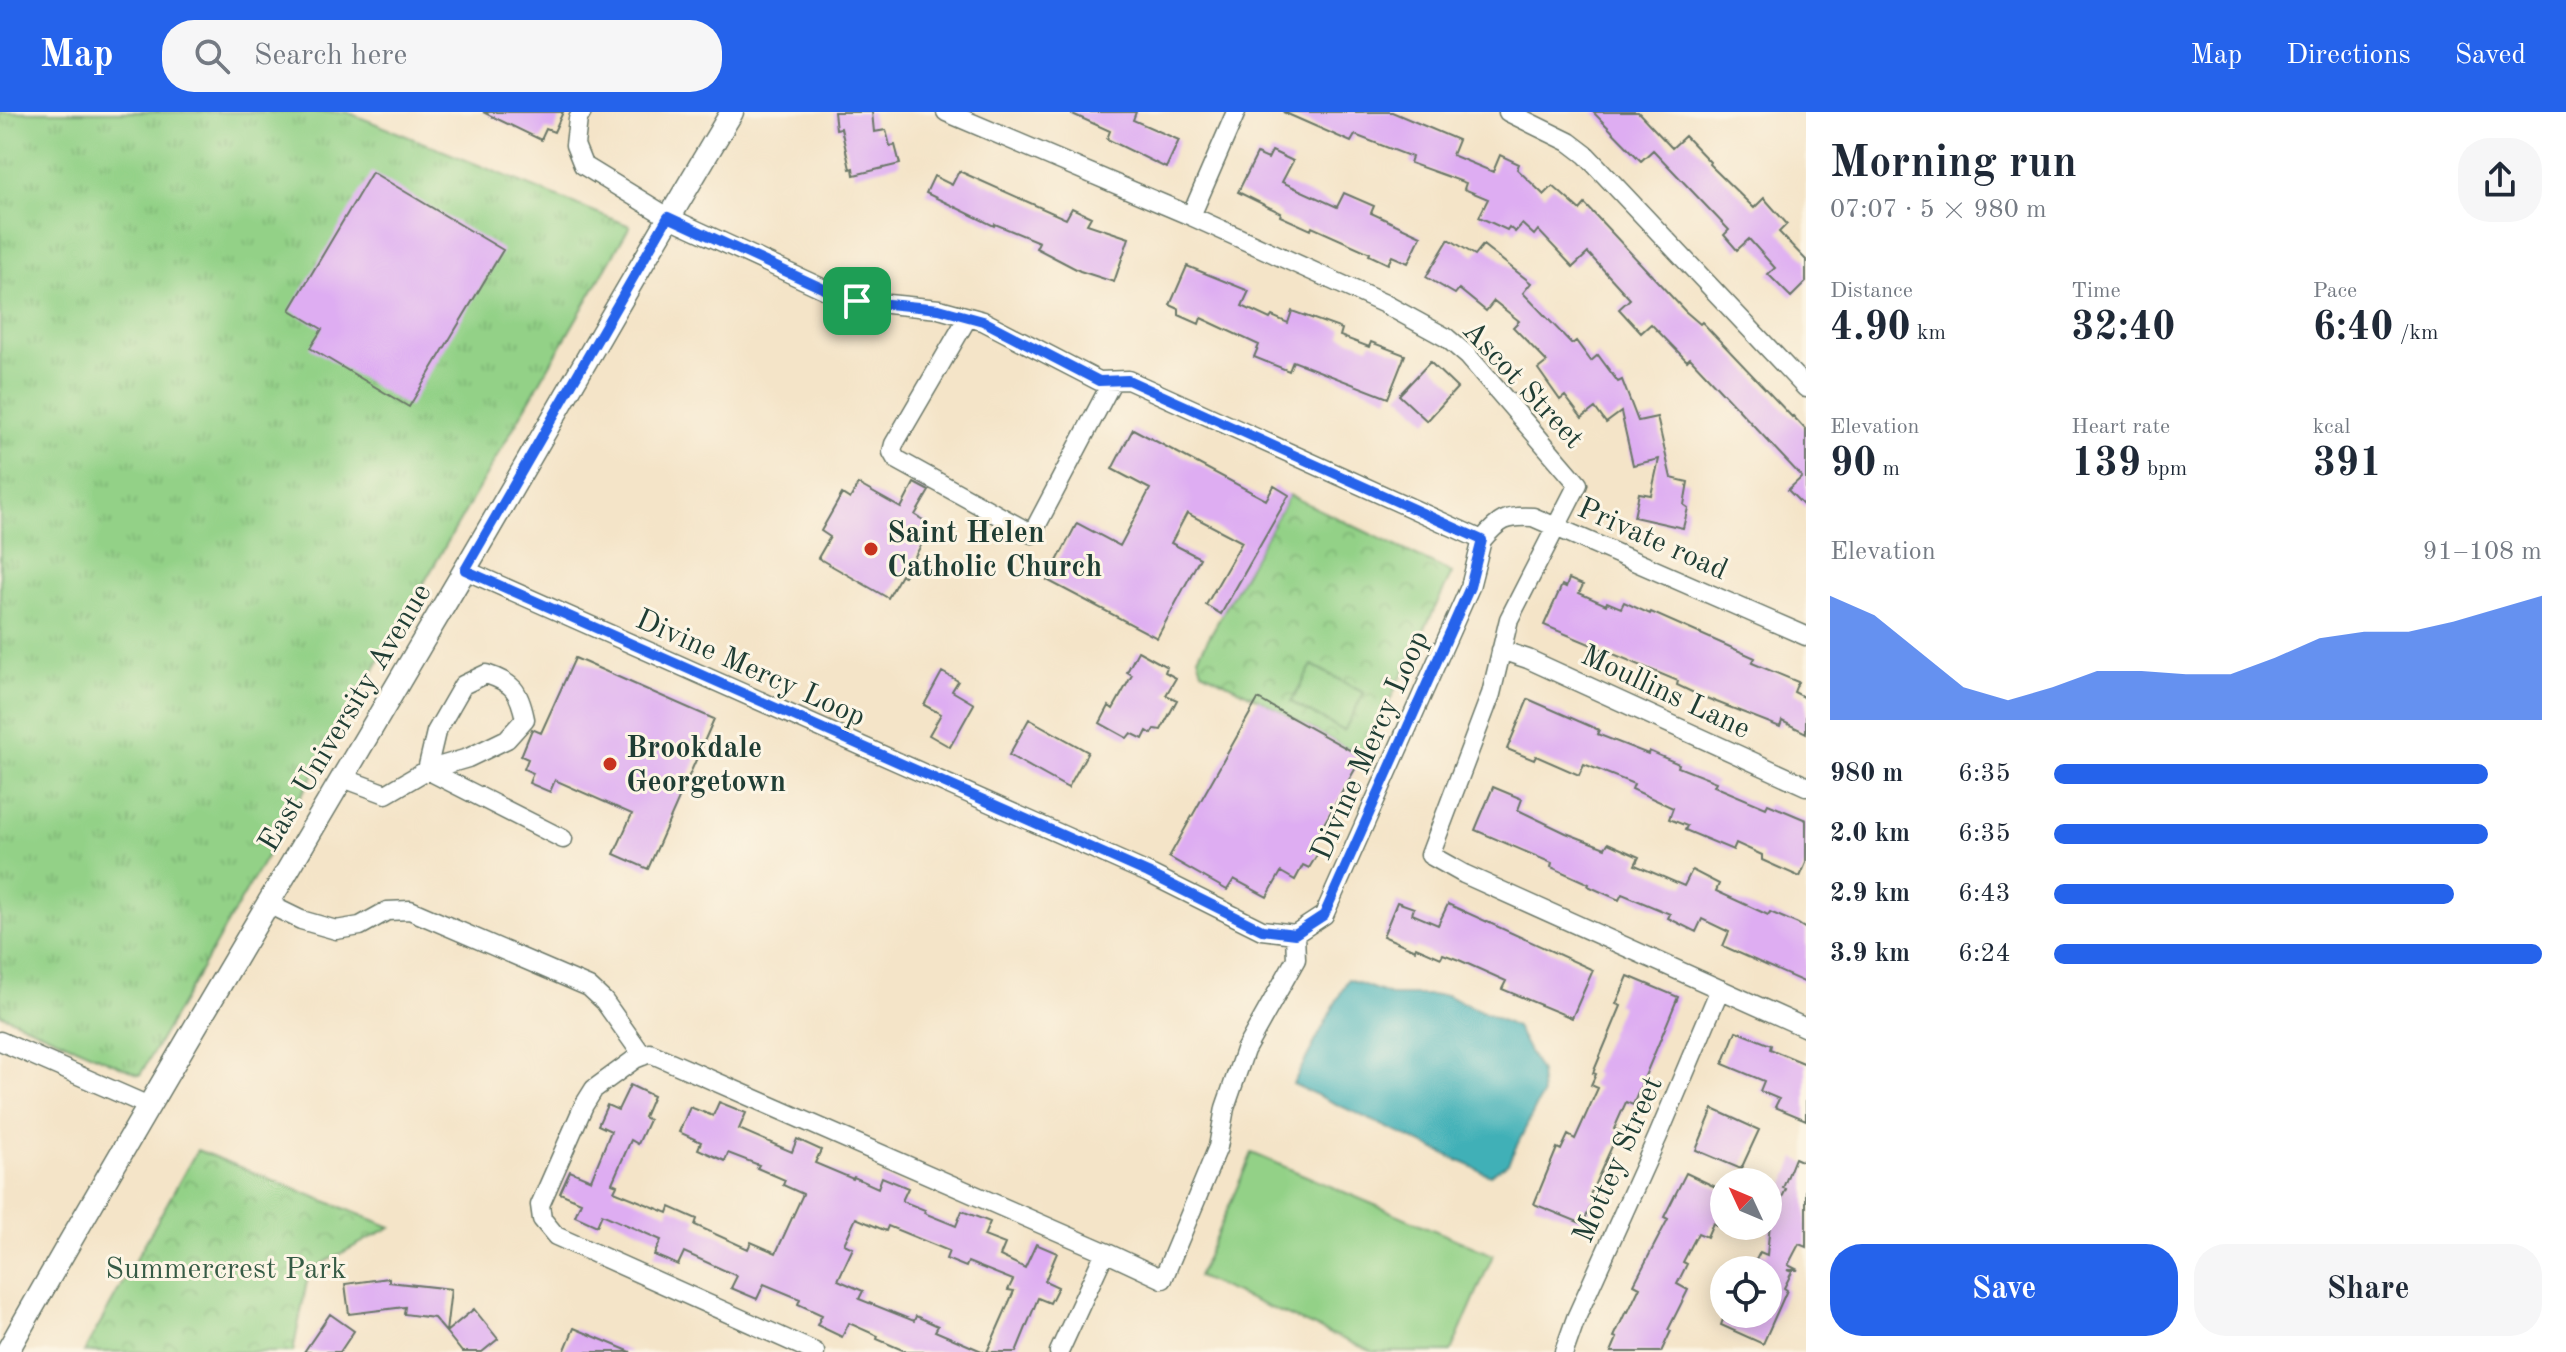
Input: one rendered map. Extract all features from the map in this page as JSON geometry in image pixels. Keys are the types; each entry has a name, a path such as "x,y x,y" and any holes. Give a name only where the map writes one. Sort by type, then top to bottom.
{"main road":[{"name":"East University Avenue","path":"7,1352 732,112"}],"street":[{"path":"582,112 578,119 575,145 583,165 668,217 837,295 857,301 939,309 983,321 1099,381 1128,380 1482,540"},
{"name":"Ascot Street","path":"946,112 1191,216 1417,320 1447,338 1468,356 1578,484 1509,619 1491,694 1430,855 1464,874 1806,1028"},
{"path":"1191,216 1236,112"},
{"path":"1508,112 1569,142 1586,155 1806,388"},
{"path":"968,317 892,452 896,459 1032,534 1112,382"},
{"name":"Private road","path":"1482,540 1498,522 1514,516 1533,517 1806,636"},
{"name":"Divine Mercy Loop","path":"465,570 1148,873 1262,930 1295,934 1324,915 1470,587 1482,540"},
{"name":"Moullins Lane","path":"1501,650 1528,659 1806,786"},
{"path":"343,778 386,794 427,770 468,758 507,739 525,719 521,698 508,681 486,674 463,685 436,732 427,770"},
{"path":"427,770 563,839"},
{"path":"268,904 301,920 336,930 360,926 387,911 410,910 444,923 589,987 604,1001 643,1056"},
{"path":"815,1352 556,1236 542,1219 540,1205 594,1089 635,1059 650,1053 1163,1279 1218,1147 1225,1108 1245,1050 1296,959 1295,934"},
{"name":"Mottey Street","path":"1564,1352 1720,989"},
{"path":"0,1041 149,1106"},
{"path":"1059,1352 1105,1252"}],"green space":[{"path":"0,112 347,112 630,226 140,1075 0,1014"},
{"path":"1289,495 1452,573 1362,757 1202,671 1198,657"},
{"path":"1312,665 1364,693 1344,731 1291,702"},
{"name":"Summercrest Park","path":"197,1150 391,1227 317,1266 308,1276 293,1352 84,1352"},
{"path":"1252,1153 1493,1255 1451,1352 1373,1352 1198,1277"}],"water":[{"path":"1348,979 1390,995 1446,995 1516,1027 1540,1072 1542,1095 1508,1163 1490,1175 1293,1084"}],"building":[{"path":"483,112 563,112 554,132 546,129 541,140"},
{"path":"834,112 872,112 874,132 886,130 890,146 895,145 900,164 854,175 841,128 836,129"},
{"path":"1068,112 1136,112 1133,120 1179,140 1166,168 1107,139 1110,131"},
{"path":"1283,112 1392,112 1458,140 1452,155 1493,172 1500,155 1519,164 1517,169 1544,195 1553,186 1580,210 1585,204 1685,311 1700,324 1702,322 1806,430 1806,508 1788,490 1802,477 1690,358 1687,361 1651,324 1641,333 1619,309 1630,299 1588,253 1573,267 1538,230 1534,235 1522,224 1515,232 1479,217 1488,199 1464,189 1466,183 1410,163 1412,157 1355,135 1351,142"},
{"path":"1593,112 1638,112 1672,148 1685,136 1754,208 1764,198 1787,224 1779,232 1806,260 1806,282 1791,297 1768,274 1775,268 1749,239 1737,250 1724,235 1729,230 1653,150 1641,161"},
{"path":"1272,151 1293,161 1282,182 1337,207 1344,193 1374,206 1371,213 1421,236 1408,263 1392,256 1388,264 1312,227 1311,230 1280,216 1281,213 1238,192 1257,154 1268,159"},
{"path":"959,171 1066,219 1072,208 1091,217 1087,224 1129,238 1114,282 1080,271 1036,248 1039,242 994,226 926,193 934,176 952,185"},
{"path":"372,172 503,250 409,407 310,348 322,329 290,310"},
{"path":"1449,239 1475,255 1483,245 1531,283 1523,293 1572,344 1576,341 1591,361 1598,355 1618,382 1622,380 1638,421 1657,417 1671,478 1688,482 1684,505 1688,508 1683,528 1634,517 1639,493 1651,495 1659,459 1633,465 1621,412 1606,423 1595,408 1582,418 1565,396 1560,400 1538,369 1547,362 1513,327 1519,321 1494,301 1486,311 1459,289 1455,294 1426,277"},
{"path":"1187,266 1249,291 1242,306 1270,319 1272,316 1288,323 1292,311 1342,329 1340,336 1369,347 1371,342 1405,355 1388,398 1293,361 1289,371 1254,357 1259,345 1201,318 1199,324 1179,315 1179,309 1170,305"},
{"path":"1430,362 1457,388 1427,421 1399,395"},
{"path":"1133,429 1266,500 1274,486 1289,495 1221,614 1206,605 1242,542 1187,513 1171,543 1200,558 1157,638 1047,580 1077,523 1120,546 1150,489 1112,469"},
{"name":"Saint Helen Catholic Church","path":"914,483 929,491 915,515 928,523 920,538 924,540 888,598 818,558 830,537 821,531 842,494 850,499 858,484 901,508"},
{"path":"1569,579 1583,585 1579,593 1606,605 1607,602 1621,608 1624,602 1651,612 1755,658 1752,663 1798,682 1794,692 1806,698 1806,733 1782,721 1780,727 1696,694 1677,685 1678,681 1544,625 1562,585 1566,587"},
{"path":"1138,651 1167,667 1165,672 1176,678 1166,695 1177,700 1161,730 1155,729 1152,734 1147,731 1143,739 1131,733 1127,738 1100,723 1109,706 1113,709 1132,675 1127,672"},
{"name":"Brookdale Georgetown","path":"575,658 714,719 648,869 614,854 632,814 555,780 550,792 529,783 533,773 524,769 528,759 521,756 532,729 541,733"},
{"path":"942,672 958,681 952,691 974,704 950,747 929,735 941,714 924,705"},
{"path":"1258,699 1362,757 1312,845 1320,850 1309,868 1303,865 1295,880 1281,872 1267,897 1234,879 1227,890 1169,857"},
{"path":"1528,699 1599,730 1597,734 1679,764 1678,767 1716,782 1714,786 1766,808 1768,804 1806,820 1806,863 1800,877 1762,860 1762,855 1736,843 1733,850 1685,830 1687,826 1669,819 1673,808 1632,789 1634,784 1584,764 1579,775 1536,756 1534,760 1507,749"},
{"path":"1029,719 1088,752 1068,788 1009,755"},
{"path":"1493,787 1522,799 1518,810 1566,833 1605,848 1608,843 1639,857 1635,865 1684,886 1692,870 1719,884 1716,891 1806,929 1806,983 1723,946 1729,932 1702,919 1696,932 1668,918 1670,914 1622,894 1619,900 1551,867 1552,863 1475,830"},
{"path":"1397,902 1414,908 1412,914 1438,925 1448,904 1593,970 1572,1018 1502,989 1506,981 1459,960 1443,954 1441,958 1416,947 1415,950 1383,936"},
{"path":"1628,976 1678,997 1633,1105 1626,1102 1614,1129 1621,1132 1589,1197 1594,1199 1583,1224 1534,1204 1557,1148 1561,1150 1568,1135 1575,1139 1598,1088 1591,1085 1596,1074 1593,1073 1621,1006 1616,1004"},
{"path":"1736,1031 1806,1064 1806,1120 1775,1107 1779,1099 1760,1091 1764,1081 1723,1064"},
{"path":"630,1085 653,1096 644,1117 649,1120 638,1144 631,1140 612,1183 617,1185 614,1191 668,1213 670,1207 697,1219 695,1225 748,1249 751,1242 776,1253 803,1194 783,1185 785,1180 757,1168 759,1165 728,1153 725,1161 698,1149 701,1142 679,1132 690,1107 713,1116 719,1102 746,1113 739,1129 792,1152 797,1139 821,1150 815,1163 878,1188 882,1177 908,1188 902,1201 925,1210 924,1213 956,1226 962,1211 990,1222 984,1236 1005,1244 1000,1256 1025,1268 1036,1244 1057,1253 1045,1281 1058,1287 1050,1303 1038,1298 1016,1352 987,1352 1014,1291 1008,1290 1013,1280 968,1262 966,1267 946,1259 949,1251 888,1226 886,1231 856,1218 844,1244 853,1248 838,1280 863,1291 859,1299 914,1321 916,1316 938,1326 935,1331 984,1352 907,1352 849,1323 842,1337 817,1325 822,1315 798,1304 800,1299 764,1284 757,1299 731,1288 737,1276 684,1252 678,1265 654,1255 661,1240 602,1214 597,1226 575,1216 581,1202 560,1193 570,1171 591,1180 611,1131 598,1125 607,1105 618,1110"},
{"path":"1713,1109 1759,1130 1741,1168 1696,1150"},
{"path":"1795,1158 1806,1163 1806,1247 1799,1244 1788,1265 1798,1270 1787,1270 1792,1272 1782,1301 1782,1256 1758,1256 1760,1252 1767,1255 1768,1240 1782,1240 1782,1197 1786,1189 1783,1188"},
{"path":"1686,1173 1710,1184 1710,1230 1707,1237 1698,1233 1683,1262 1687,1264 1677,1284 1688,1290 1661,1352 1611,1352 1617,1338 1614,1337 1640,1287 1634,1284 1668,1219 1664,1217"},
{"path":"389,1278 389,1282 451,1289 446,1332 434,1318 404,1314 405,1307 349,1314 345,1284"},
{"path":"474,1309 498,1339 482,1352 462,1352 446,1332"},
{"path":"330,1314 354,1331 340,1352 304,1352"},
{"path":"574,1328 631,1352 564,1352"},
{"path":"1728,1328 1770,1328 1763,1344"}],"place":[{"name":"Saint Helen Catholic Church","path":"871,549"},
{"name":"Brookdale Georgetown","path":"610,764"}],"route":[{"path":"668,217 837,295 857,301 939,309 983,321 1099,381 1128,380 1482,540 1470,587 1324,915 1295,934 1262,930 1148,873 465,570 668,217"}]}
